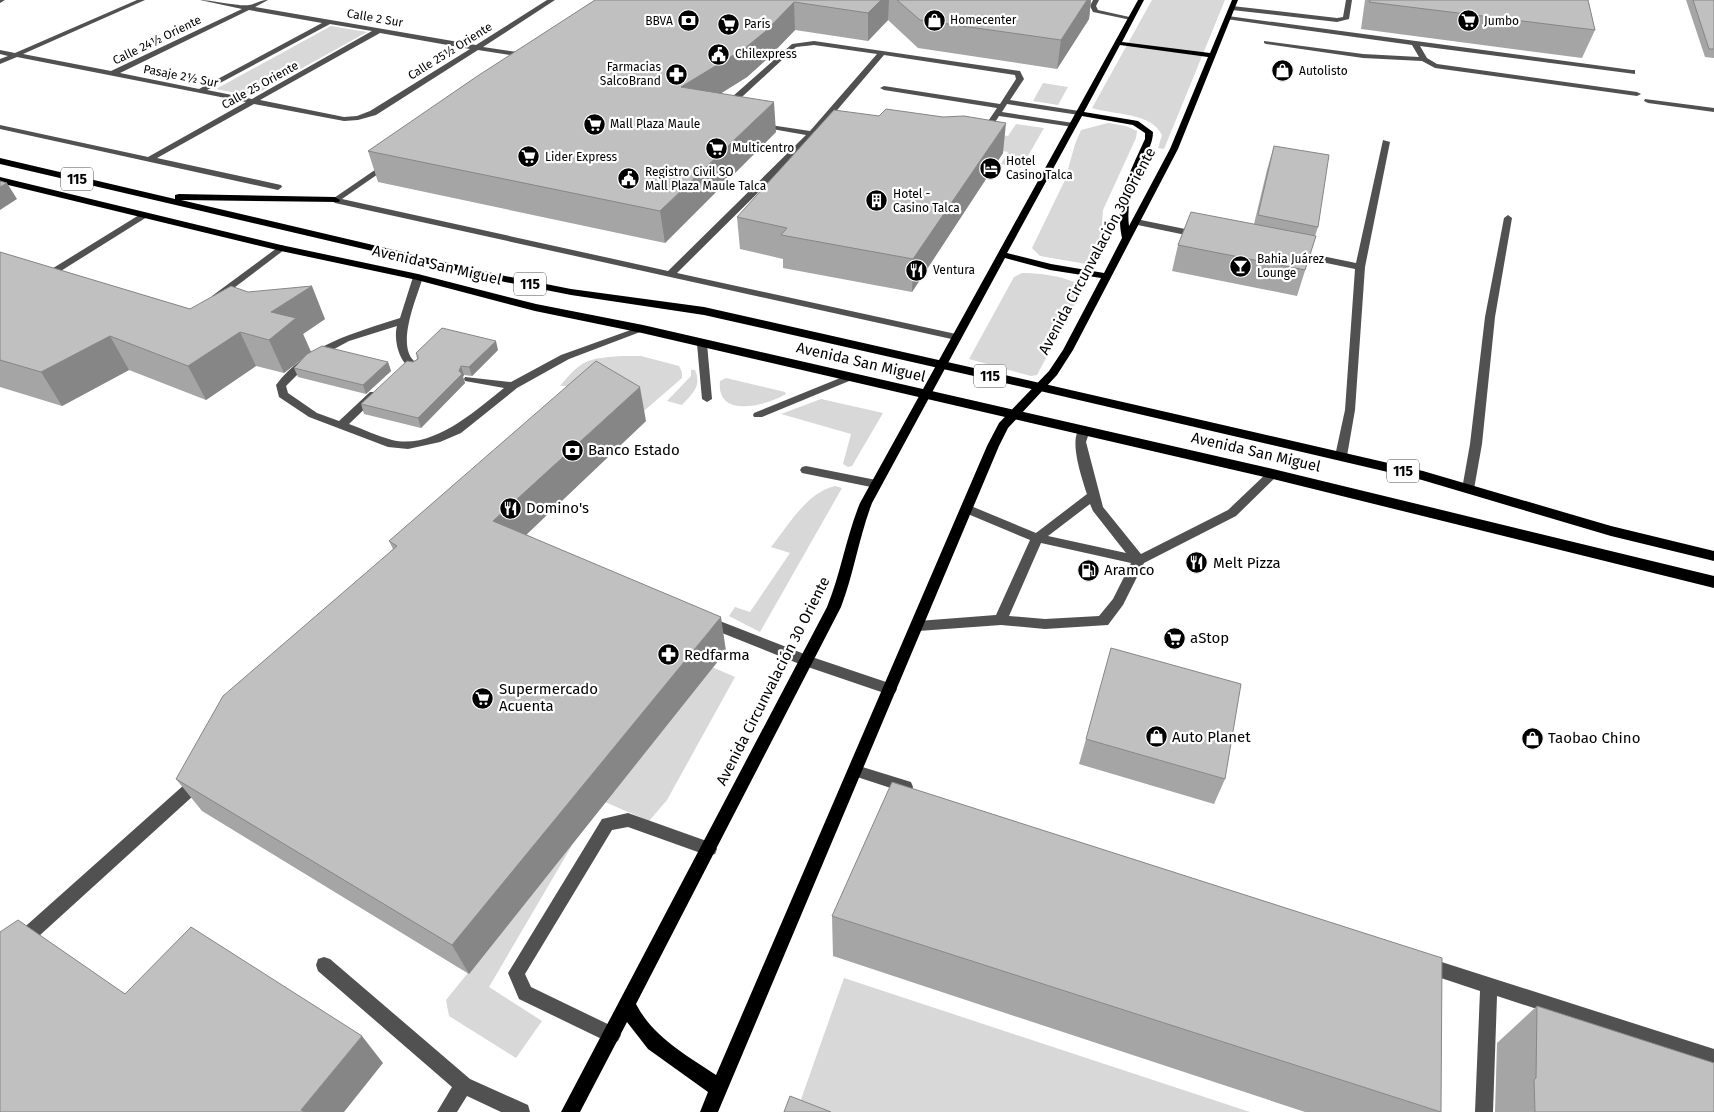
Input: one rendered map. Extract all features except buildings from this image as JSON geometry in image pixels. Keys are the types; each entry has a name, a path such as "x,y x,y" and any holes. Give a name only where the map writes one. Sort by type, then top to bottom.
{"highway":[{"name":"Avenida San Miguel","path":"0,161 505,280 571,292 704,311 1341,456 1468,489 1611,531 1714,556"},
{"name":"Avenida San Miguel","path":"0,180 281,248 418,277 535,307 643,329 1273,474 1714,582"},
{"path":"154,197 248,197 334,200"}],"main road":[{"name":"Avenida Circunvalación 30 Oriente","path":"570,1112 807,661 844,582 858,523 876,484 1141,0"},
{"name":"Avenida Circunvalación 30 Oriente","path":"709,1112 1002,426 1016,414 1053,373 1068,350 1174,149 1234,4"},
{"path":"1117,43 1213,56"},
{"path":"1079,113 1135,123 1149,132 1149,139 1125,196 1122,208 1122,219 1127,238"},
{"path":"1001,254 1050,267 1106,276"},
{"path":"627,1005 633,1019 662,1049 719,1088"}],"street":[{"path":"0,62 142,0"},
{"name":"Calle 2 Sur","path":"203,0 514,54"},
{"name":"Calle 24½ Oriente","path":"112,74 265,0"},
{"path":"534,0 550,1"},
{"path":"1096,0 1093,6 1095,11 1131,18"},
{"path":"1234,4 1254,10 1329,20 1346,19 1348,0"},
{"name":"Calle 25½ Oriente","path":"358,118 373,113 550,1"},
{"path":"1228,18 1262,23 1265,27 1278,29 1295,31 1308,29 1632,72"},
{"path":"200,91 328,22"},
{"name":"Calle 25 Oriente","path":"150,159 380,30"},
{"path":"1266,42 1363,56 1424,59"},
{"path":"1414,42 1424,59 1435,66 1637,94"},
{"path":"721,114 794,45 814,43 1017,73 1020,79 981,137 974,140"},
{"name":"Pasaje 2½ Sur","path":"0,52 344,119 358,118"},
{"path":"670,274 812,134 882,53"},
{"path":"884,88 1002,107 1079,113"},
{"path":"1648,101 1714,110"},
{"path":"1002,107 1072,125"},
{"path":"821,123 831,124"},
{"path":"755,124 812,134"},
{"path":"0,127 278,187"},
{"path":"1341,456 1350,410 1360,267 1386,142"},
{"path":"334,200 392,160"},
{"path":"334,200 956,337"},
{"path":"54,284 47,279 53,272 144,215"},
{"path":"1468,489 1476,444 1490,317 1508,218"},
{"path":"1136,222 1214,238"},
{"path":"205,305 281,248"},
{"path":"1282,251 1360,267"},
{"path":"409,366 404,351 401,330 418,277"},
{"path":"405,320 345,339 306,360 281,385 283,395 313,414 392,444 408,445 426,442 456,430 513,386 565,357 643,329"},
{"path":"702,344 707,399"},
{"path":"758,415 850,377"},
{"path":"469,379 513,386"},
{"path":"341,424 382,388"},
{"path":"1084,430 1080,442 1097,508 1139,560"},
{"path":"806,470 876,484"},
{"path":"918,626 1001,620 1045,624 1080,624 1102,621 1118,602 1139,560 1232,513 1273,474"},
{"path":"1001,620 1037,538 1094,496"},
{"path":"967,509 1037,538 1139,560"},
{"path":"701,619 807,661 890,689"},
{"path":"0,960 211,769"},
{"path":"856,771 917,791"},
{"path":"612,1035 525,993 516,973 607,824 628,820 709,849"},
{"path":"1414,961 1714,1058"},
{"path":"324,965 464,1085 521,1112"},
{"path":"1484,1112 1489,986"},
{"path":"446,1112 464,1085"}],"shaded area":[{"path":"1152,0 1225,0 1164,149 1158,148 1162,135 1149,122 1131,115 1092,108"},
{"path":"331,26 367,32 252,96 216,89"},
{"path":"1043,83 1068,87 1058,105 1033,101"},
{"path":"1108,123 1126,126 1137,131 1136,138 1103,210 1100,253 1092,265 1040,256 1032,248 1065,180 1081,130"},
{"path":"1016,124 1044,128 1021,168 1001,164 1008,152 991,149 1001,135 1008,136"},
{"path":"1022,273 1062,278 1081,287 1081,292 1037,375 1031,376 969,359 1014,277"},
{"path":"641,356 679,366 682,378 638,416 596,387 560,386 574,370 586,362 600,358"},
{"path":"691,370 695,370 697,376 697,385 693,393 682,405 667,401 691,376"},
{"path":"726,378 785,392 786,394 755,405 734,405 726,401 721,393 720,381"},
{"path":"821,399 883,413 852,466 848,467 843,464 851,434 781,414"},
{"path":"835,486 842,488 760,632 729,616 735,607 750,612 790,553 771,547 799,511 815,495"},
{"path":"712,667 735,677 667,800 649,821 605,802"},
{"path":"574,842 489,987 542,1021 516,1058 449,1016 446,1000"},
{"path":"844,978 1250,1112 818,1112 799,1105"}],"place":[{"name":"Homecenter","path":"934,20"},
{"name":"BBVA","path":"689,21"},
{"name":"Jumbo","path":"1468,21"},
{"name":"París","path":"728,24"},
{"name":"Chilexpress","path":"719,54"},
{"name":"Autolisto","path":"1283,71"},
{"name":"Farmacias SalcoBrand","path":"677,74"},
{"name":"Mall Plaza Maule","path":"594,124"},
{"name":"Multicentro","path":"716,148"},
{"name":"Lider Express","path":"529,157"},
{"name":"Hotel Casino Talca","path":"990,168"},
{"name":"Registro Civil SO Mall Plaza Maule Talca","path":"629,179"},
{"name":"Hotel - Casino Talca","path":"877,201"},
{"name":"Bahia Juárez Lounge","path":"1241,266"},
{"name":"Ventura","path":"917,270"},
{"name":"Banco Estado","path":"572,450"},
{"name":"Domino's","path":"510,508"},
{"name":"Melt Pizza","path":"1197,563"},
{"name":"Aramco","path":"1088,570"},
{"name":"aStop","path":"1174,638"},
{"name":"Redfarma","path":"668,655"},
{"name":"Supermercado Acuenta","path":"483,698"},
{"name":"Auto Planet","path":"1156,737"},
{"name":"Taobao Chino","path":"1532,738"}]}
